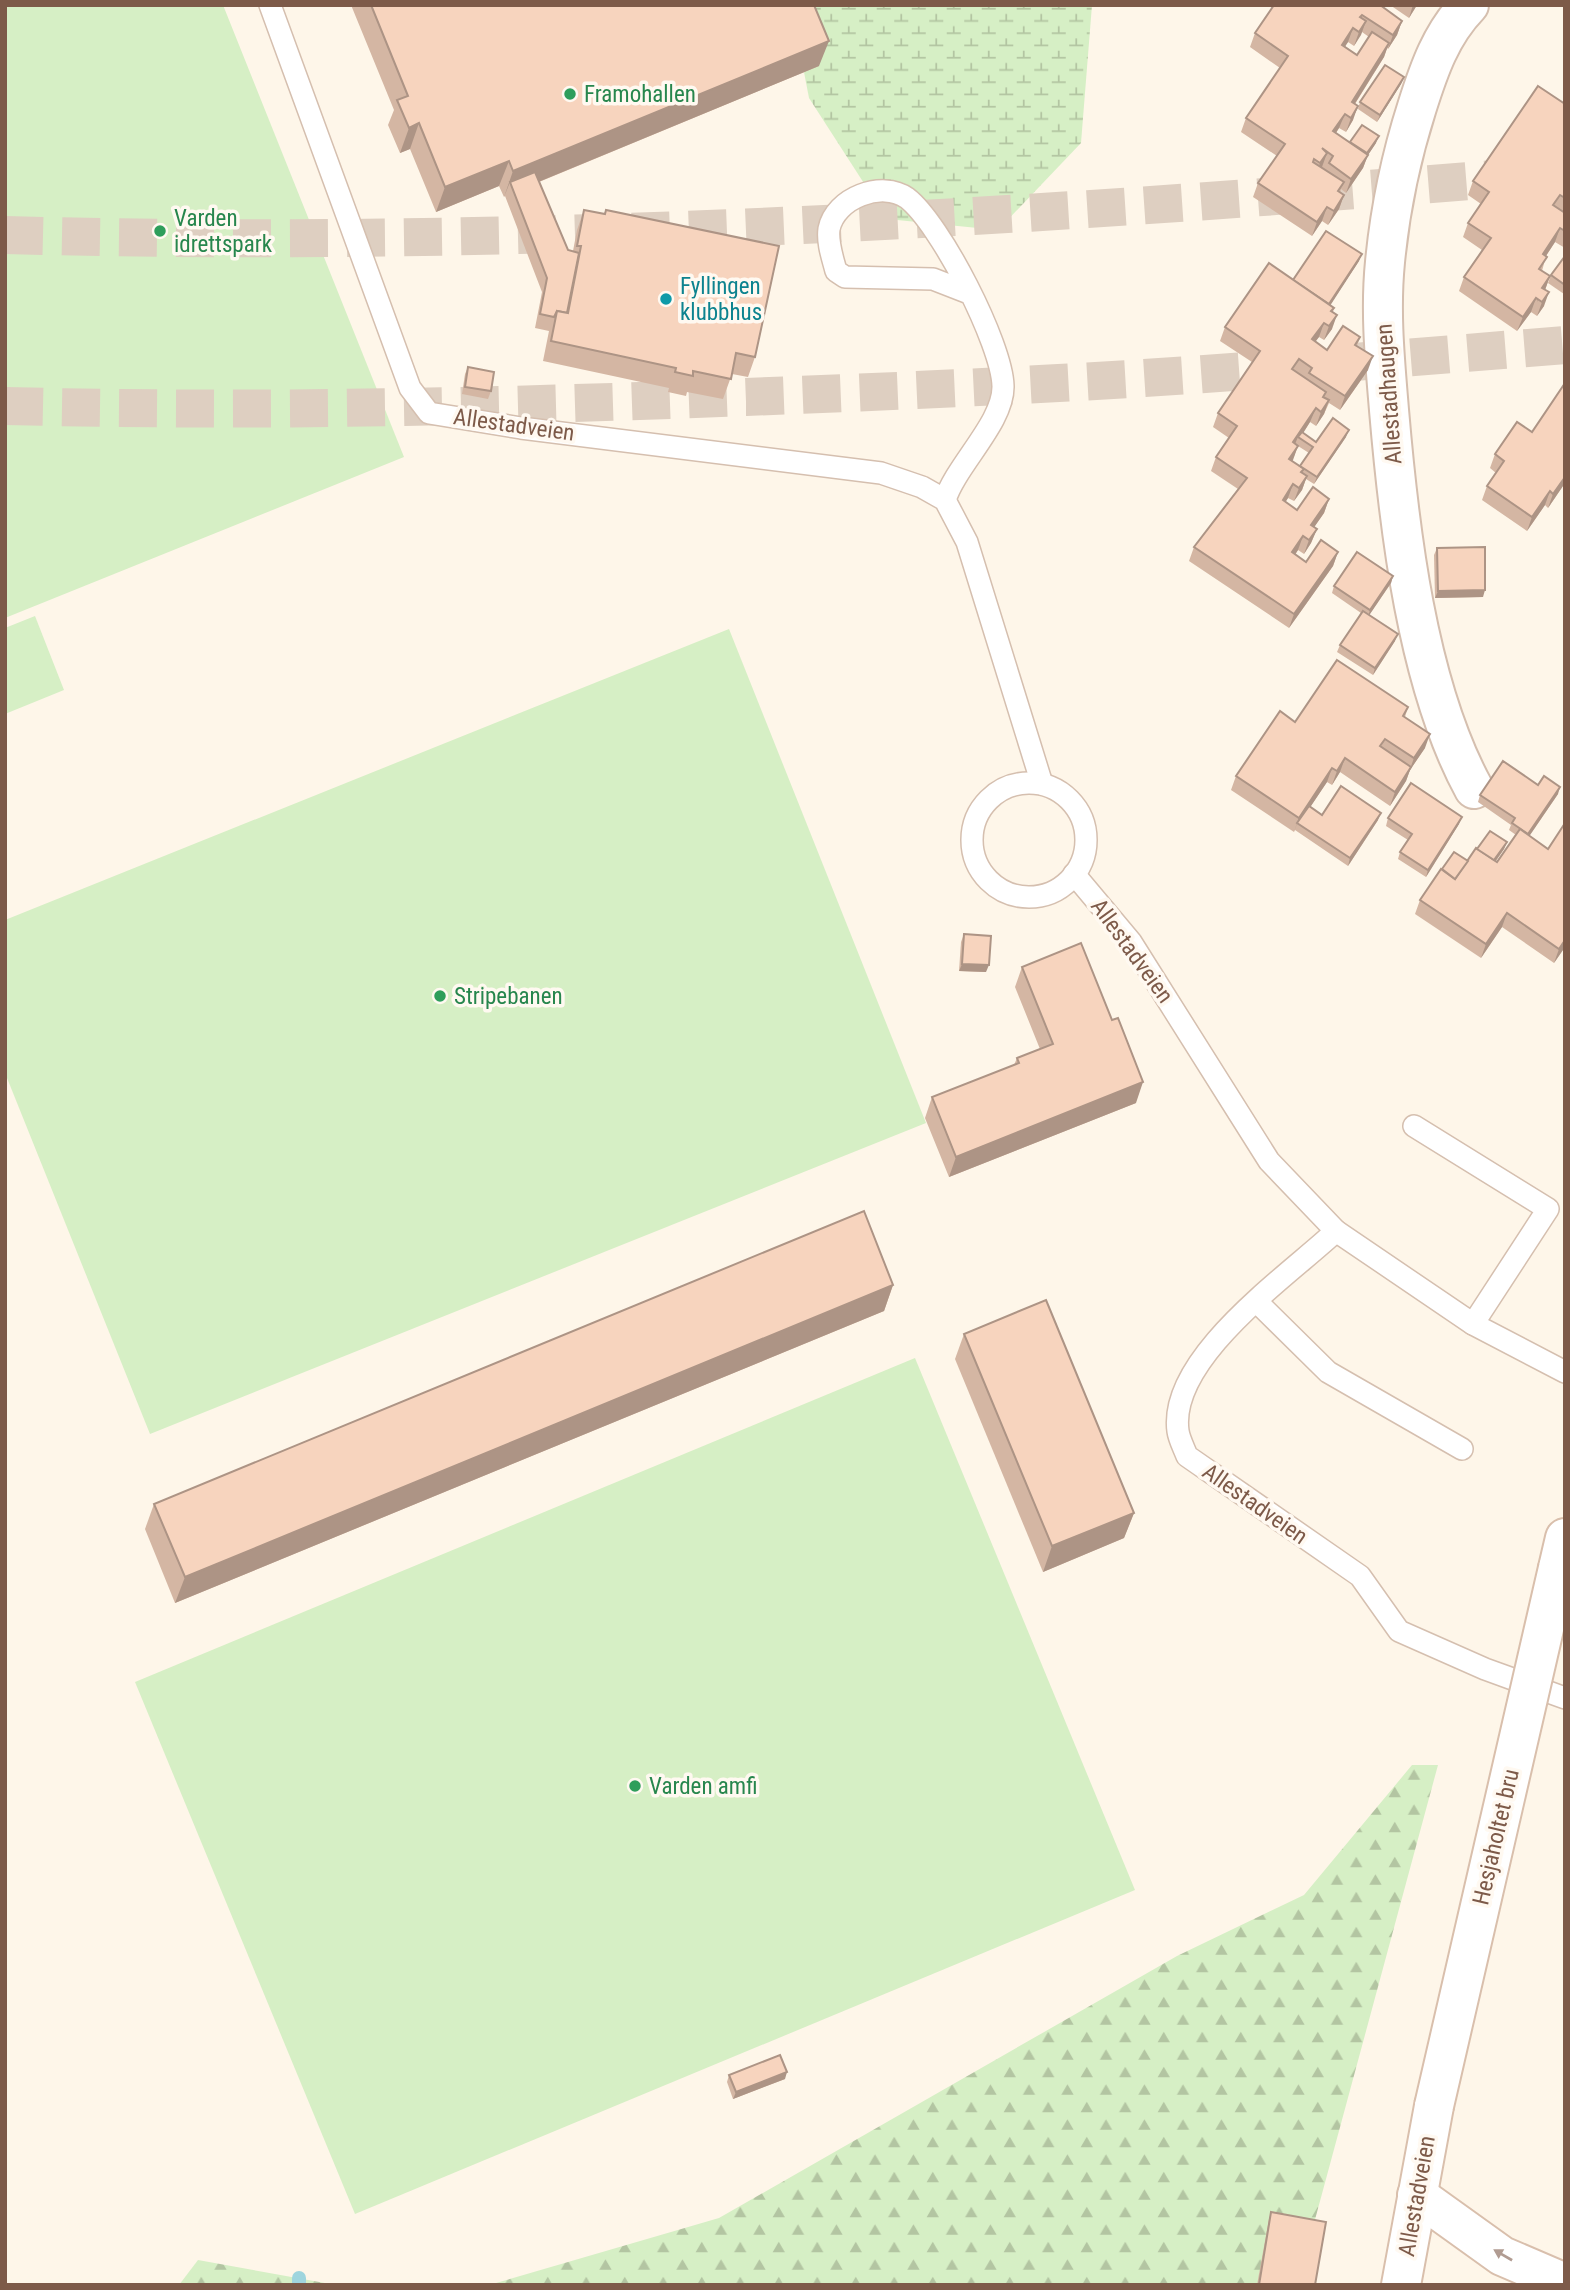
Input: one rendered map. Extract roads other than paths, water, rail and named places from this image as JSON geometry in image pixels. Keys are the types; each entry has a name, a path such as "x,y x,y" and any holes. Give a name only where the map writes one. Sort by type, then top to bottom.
{"main road":[{"name":"Allestadhaugen","path":"1469,5 1454,21 1436,51 1412,123 1392,207 1385,262 1382,328 1397,504 1421,634 1453,750 1474,789"},
{"name":"Hesjaholtet bru","path":"1434,2106 1561,1553"},
{"name":"Allestadveien","path":"1401,2285 1434,2106"},
{"path":"1417,2194 1502,2256 1565,2283"}],"lane":[{"name":"Allestadveien","path":"270,5 410,388 429,413 521,428 881,473 922,486 945,500"},
{"path":"969,293 933,279 845,278 836,271 829,229 838,212 865,192 890,191 907,199 942,239 969,293 999,361 1004,389 995,414 945,500 967,542 1042,784"},
{"path":"1023,783 1042,784 1066,797 1082,820 1086,838 1083,857 1074,874 1062,887 1044,895 1026,897 1007,893 992,883 980,869 973,851 972,832 978,814 989,799 1004,788 1023,783"},
{"name":"Allestadveien","path":"1074,874 1131,942 1269,1161 1336,1231 1473,1324 1565,1373"},
{"path":"1414,1126 1548,1209 1473,1324"},
{"name":"Allestadveien","path":"1336,1231 1215,1338 1189,1378 1179,1408 1178,1431 1187,1456 1360,1576 1399,1631 1485,1670 1565,1698"},
{"path":"1256,1302 1328,1372 1462,1449"}],"waterway":[{"path":"299,2278 299,2285"}],"tunnel":[{"path":"5,235 395,237 786,226 1176,203 1565,173"},
{"path":"1354,362 1565,345"},
{"path":"5,406 376,408 561,403 1021,385 1297,367"}],"place":[{"name":"Framohallen","path":"570,94"},
{"name":"Varden idrettspark","path":"160,231"},
{"name":"Fyllingen klubbhus","path":"666,299"},
{"name":"Stripebanen","path":"440,996"},
{"name":"Varden amfi","path":"635,1786"}]}
